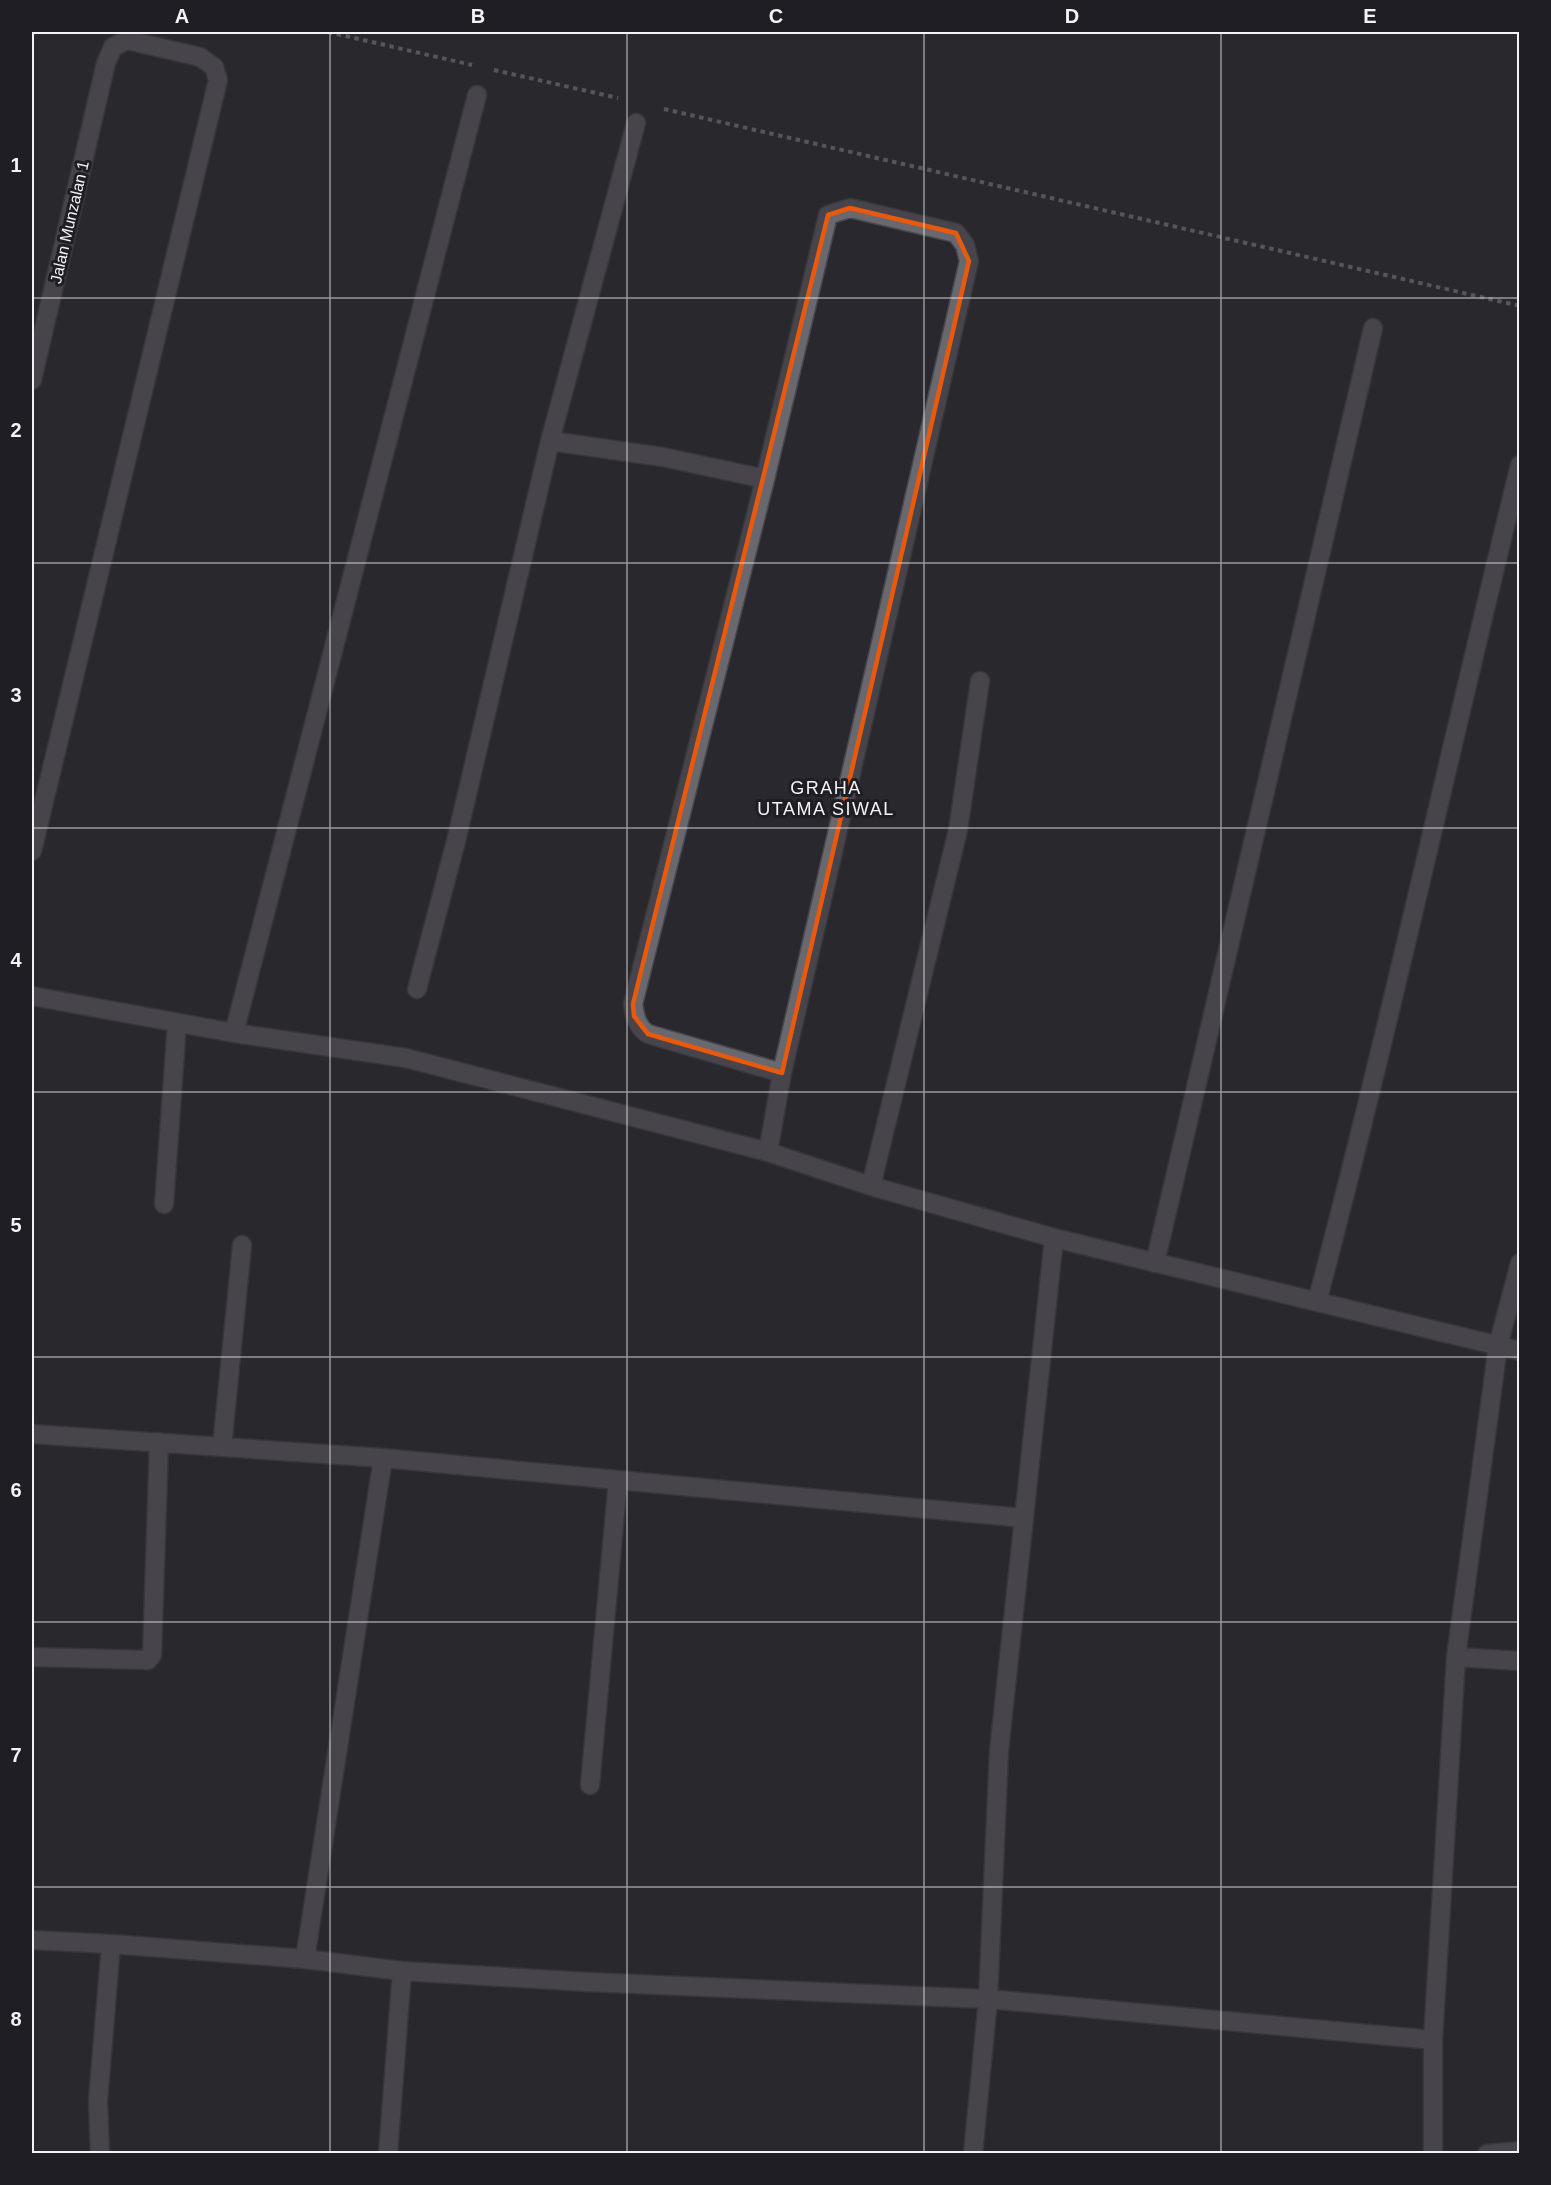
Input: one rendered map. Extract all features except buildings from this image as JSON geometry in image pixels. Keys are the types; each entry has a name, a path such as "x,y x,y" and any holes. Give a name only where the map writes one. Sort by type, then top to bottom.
{"street":[{"name":"Jalan Munzalan 1","path":"32,380 106,63 113,47 127,40 200,57 214,67 218,80 32,851"},
{"path":"234,1033 477,95"},
{"path":"417,989 456,841 550,441 636,123"},
{"path":"768,1152 782,1073 969,261 965,245 956,233 850,208 828,215 765,479 633,1004 634,1016 642,1030 648,1034 782,1073"},
{"path":"1155,1263 1373,328"},
{"path":"550,441 663,457 765,479"},
{"path":"1317,1302 1357,1152 1520,465"},
{"path":"871,1186 958,830 980,681"},
{"path":"32,996 234,1033 406,1058 768,1152 871,1186 1054,1238 1520,1351"},
{"path":"164,1204 177,1023"},
{"path":"973,2154 988,1999 999,1750 1054,1238"},
{"path":"222,1447 242,1245"},
{"path":"1433,2154 1432,2040 1456,1657 1498,1346 1520,1263"},
{"path":"32,1434 383,1458 1024,1518"},
{"path":"32,1657 148,1660 152,1655 159,1442"},
{"path":"305,1959 383,1458"},
{"path":"590,1785 618,1480"},
{"path":"1456,1657 1520,1661"},
{"path":"32,1940 305,1959 402,1971 588,1982 988,1999 1432,2040"},
{"path":"100,2154 98,2101 111,1944"},
{"path":"388,2154 402,1971"},
{"path":"1487,2154 1520,2151"}],"path":[{"path":"328,32 482,67"},
{"path":"494,70 623,100"},
{"path":"657,107 1520,306"}],"highlighted area":[{"path":"850,208 956,233 969,261 782,1073 648,1034 634,1016 633,1004 828,215"}],"district":[{"name":"GRAHA UTAMA SIWAL","path":"826,798"}]}
